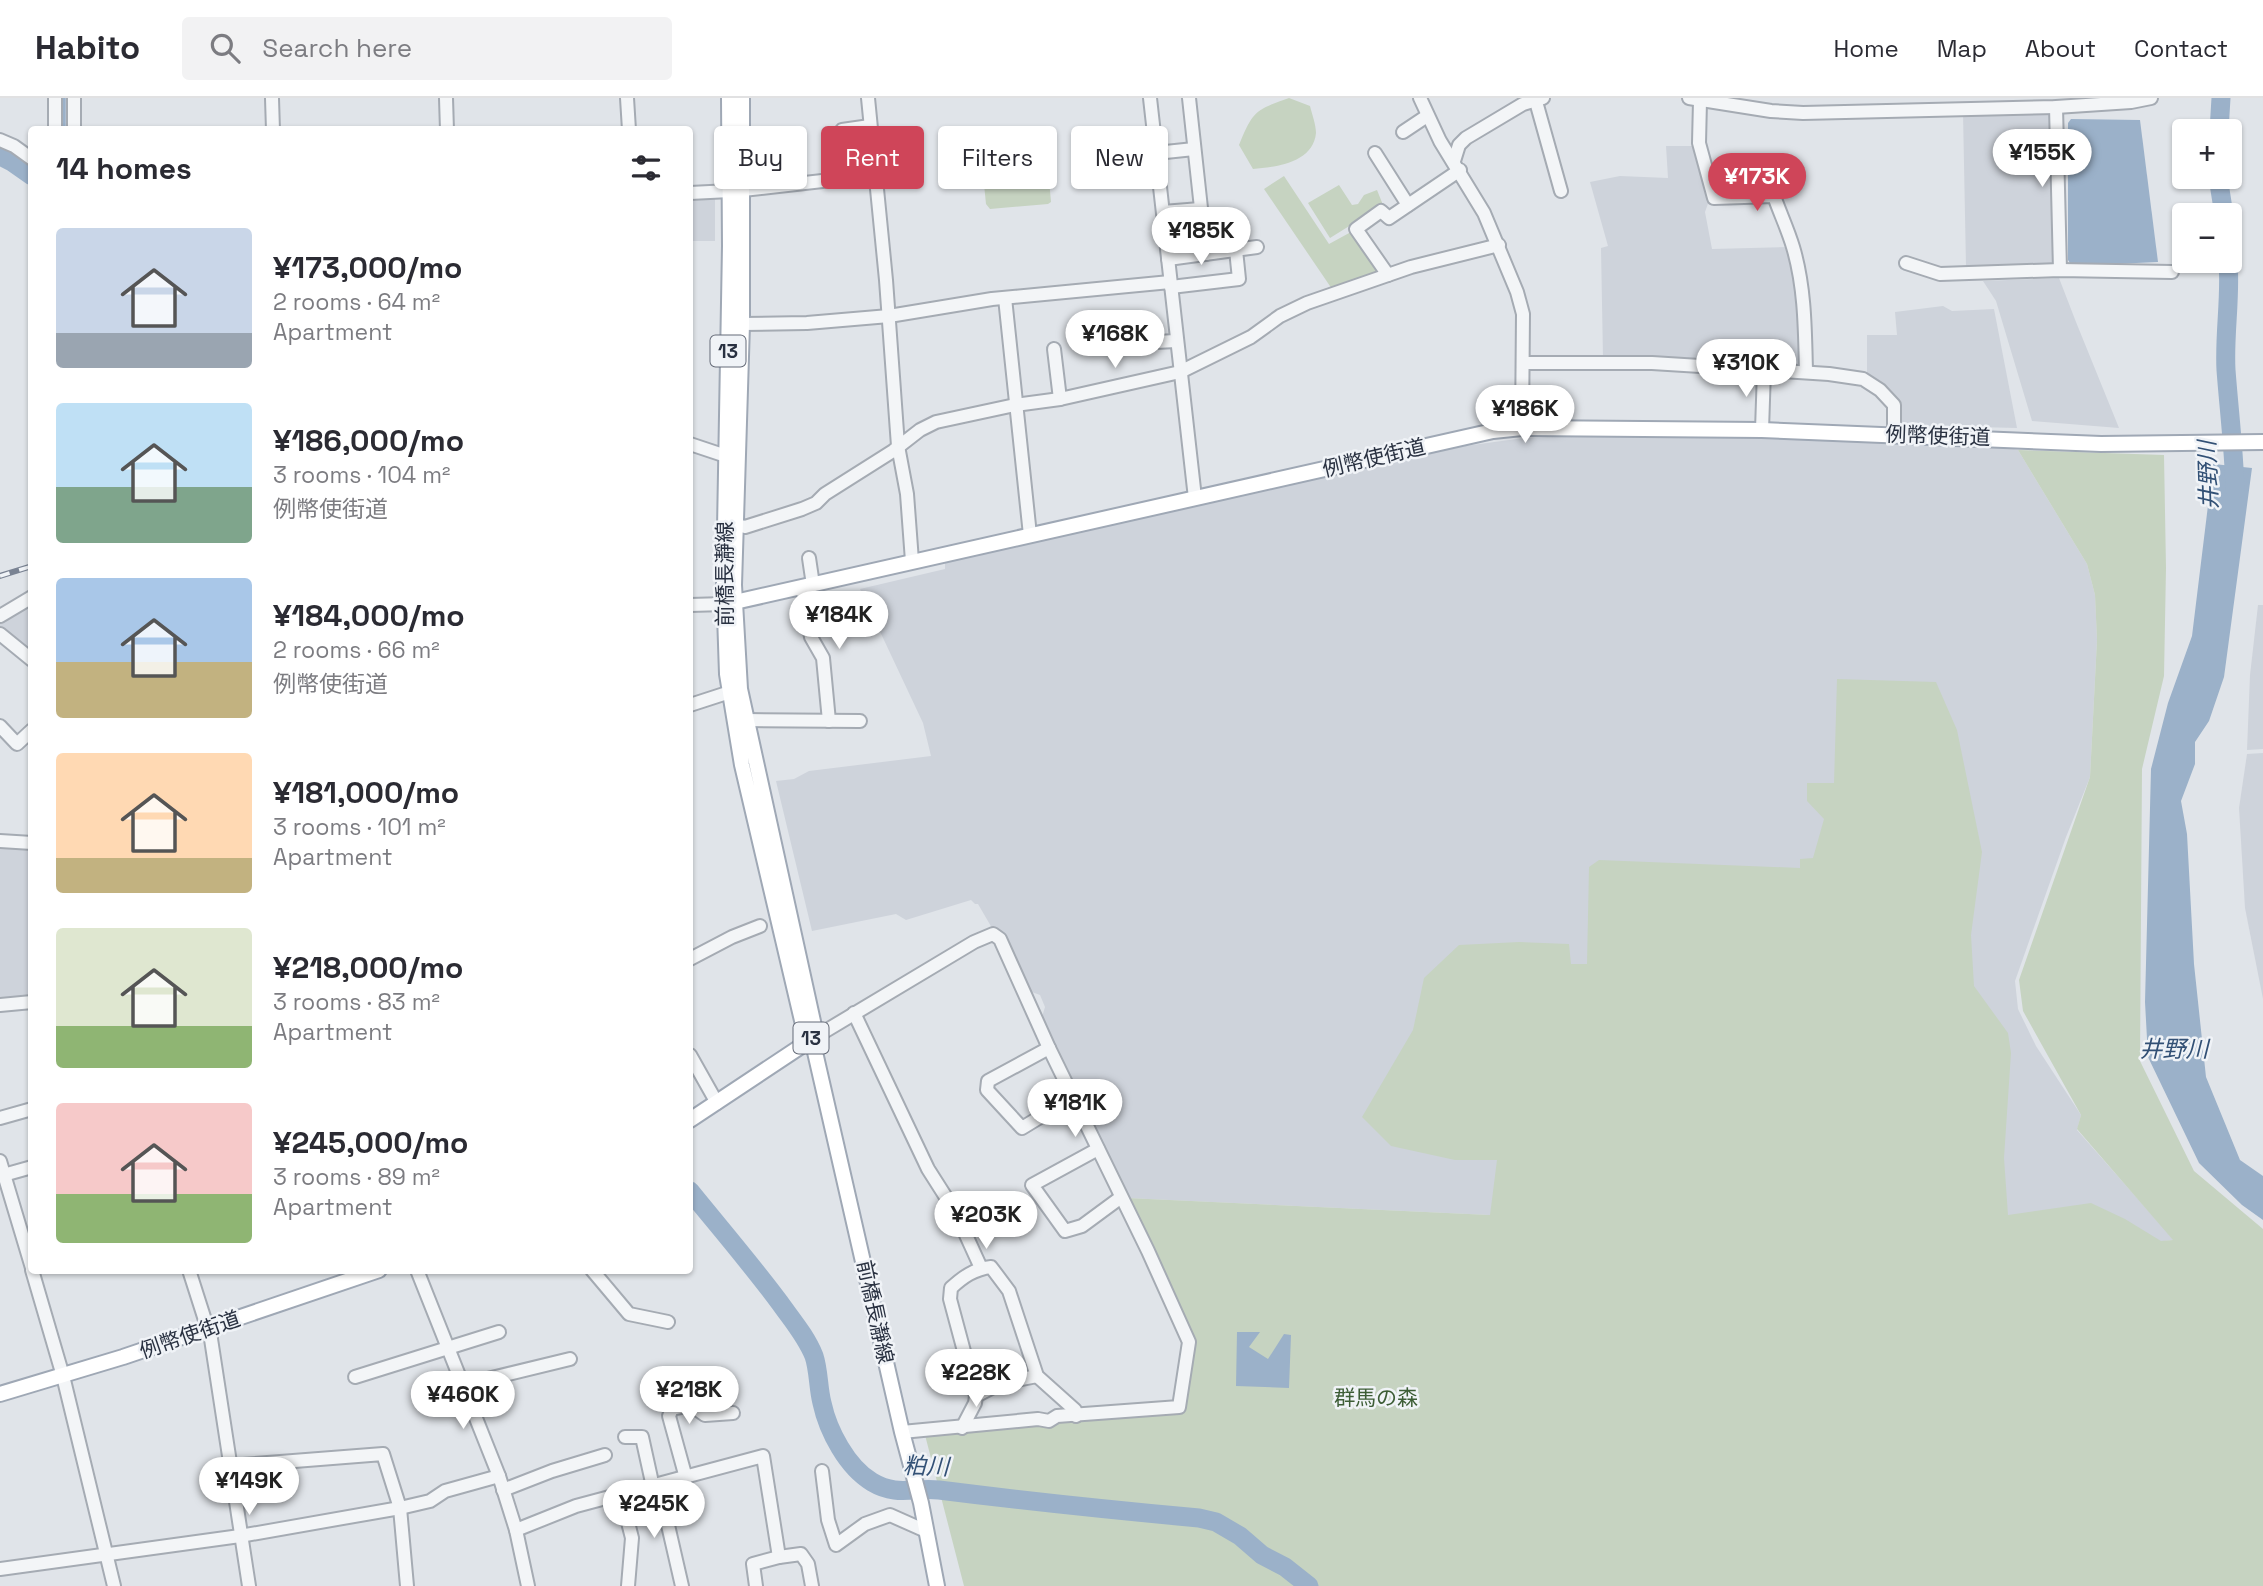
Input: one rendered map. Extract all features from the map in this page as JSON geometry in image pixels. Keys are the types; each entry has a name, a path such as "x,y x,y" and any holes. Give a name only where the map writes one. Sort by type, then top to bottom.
{"main road":[{"name":"前橋長瀞線","path":"729,98 741,324 737,525 727,674 743,765 778,919 804,1029 812,1039"},
{"name":"前橋長瀞線","path":"743,98 736,191 726,456 730,604 740,689 814,1026 812,1039 902,1432 921,1503 937,1586"},
{"name":"例幣使街道","path":"730,604 1493,431 1522,428 1762,430 2101,444 2263,442"},
{"path":"693,1118 812,1039"},
{"name":"例幣使街道","path":"0,1394 208,1329 367,1274"}],"street":[{"path":"55,98 55,126"},
{"path":"74,98 74,126"},
{"path":"272,98 273,126"},
{"path":"446,98 447,126"},
{"path":"628,98 629,126"},
{"path":"867,98 870,126"},
{"path":"1150,98 1153,126"},
{"path":"1189,98 1206,254"},
{"path":"1420,98 1440,141 1484,213 1517,292 1523,314 1522,428"},
{"path":"1388,275 1356,229 1381,211 1390,218 1408,205 1457,166 1460,145 1466,138 1537,98 1561,191"},
{"path":"1805,372 1805,323 1801,289 1793,248 1774,196 1714,198 1699,143 1695,99 1770,111 1802,113 2056,107 2151,98"},
{"path":"2056,107 2060,270"},
{"path":"1403,132 1427,116"},
{"path":"0,141 14,146 28,156"},
{"path":"1168,152 1194,149"},
{"path":"1375,153 1408,205"},
{"path":"693,193 821,181"},
{"path":"876,189 898,446 907,494 912,561"},
{"path":"1160,189 1195,498"},
{"path":"1163,212 1200,209"},
{"path":"737,525 745,527 816,503 825,494 936,422 1015,405 1060,399 1180,372 1251,337 1280,316 1307,303 1388,275 1499,245"},
{"path":"1168,259 1257,247"},
{"path":"741,324 807,323 888,316 1005,298 1238,279 1236,250"},
{"path":"1906,263 1940,274 2060,270 2172,272"},
{"path":"1005,298 1030,535"},
{"path":"1095,345 1176,341"},
{"path":"1054,349 1060,399"},
{"path":"1523,363 1652,363 1805,372 1863,379 1880,390 1894,405 1894,435"},
{"path":"1762,430 1764,370"},
{"path":"693,445 726,456"},
{"path":"809,558 807,586 811,637 823,658 829,721"},
{"path":"0,616 28,599"},
{"path":"693,605 730,604"},
{"path":"0,634 28,657"},
{"path":"693,704 730,692"},
{"path":"746,720 860,721"},
{"path":"0,726 17,744 28,734"},
{"path":"0,841 28,843"},
{"path":"693,958 732,937 760,926"},
{"path":"812,1039 974,942 993,934 1000,939 1189,1342 1179,1407 1057,1416 1049,1421 1038,1419 902,1432"},
{"path":"0,1005 28,1002"},
{"path":"854,1013 922,1157 956,1213 981,1268"},
{"path":"1049,1048 988,1081 987,1090 1022,1128 1073,1097"},
{"path":"693,1061 716,1103"},
{"path":"0,1118 28,1110"},
{"path":"1098,1149 1032,1185 1065,1231 1082,1226 1121,1198"},
{"path":"0,1161 2,1176 28,1257"},
{"path":"2,1176 28,1168"},
{"path":"962,1428 976,1396 950,1299 951,1288 965,1275 981,1268 991,1267 1009,1291 1037,1376 1075,1410 1076,1416"},
{"path":"33,1274 63,1376 114,1586"},
{"path":"190,1274 208,1329 249,1586"},
{"path":"419,1274 499,1476 516,1530 528,1586"},
{"path":"595,1274 628,1314 668,1322"},
{"path":"355,1377 499,1332"},
{"path":"463,1385 570,1359"},
{"path":"976,1396 1001,1383 1037,1376"},
{"path":"686,1478 669,1416 672,1409 691,1405 705,1415 733,1413"},
{"path":"625,1437 642,1437 682,1586"},
{"path":"230,1466 383,1454 400,1508 407,1586"},
{"path":"503,1490 604,1455"},
{"path":"516,1530 576,1506 762,1456 779,1557"},
{"path":"822,1471 828,1520 836,1545 865,1524 890,1515 926,1531"},
{"path":"0,1569 240,1536 400,1508 430,1501 445,1491 499,1476"},
{"path":"621,1496 632,1538 628,1586"},
{"path":"756,1586 753,1564 801,1554 807,1564 812,1586"}],"shaded area":[{"path":"2044,110 2051,118 2054,260 2048,266 1966,267 1963,113"},
{"path":"1666,146 1696,146 1710,198 1705,212 1712,249 1791,247 1796,267 1800,368 1603,358 1601,248 1608,246 1590,182 1620,176 1668,178"},
{"path":"715,195 715,241 693,241 693,196"},
{"path":"2059,278 2119,428 2032,421 1996,301 1983,281"},
{"path":"1943,306 1952,311 1994,309 2017,428 1898,425 1897,402 1867,376 1867,335 1897,335 1895,312"},
{"path":"1619,434 1878,438 1985,443 2018,450 2087,564 2095,595 2097,640 2090,777 2015,981 2018,1009 2036,1046 2081,1115 2077,1130 2174,1240 2050,1253 1490,1215 1127,1198 1042,1017 1045,1007 1040,995 1029,991 1003,935 992,928 978,904 971,900 906,920 896,914 812,931 776,781 794,779 809,771 931,756 923,723 860,589 945,569 945,562 1465,446 1524,438"},
{"path":"28,604 28,650 0,627 0,622"},
{"path":"2258,605 2263,605 2263,749 2247,750 2250,675"},
{"path":"2263,753 2263,999 2245,908 2239,808 2247,754"},
{"path":"0,844 28,846 28,999 0,1002"}],"green space":[{"path":"1289,98 1310,106 1316,130 1313,143 1308,151 1292,162 1253,169 1239,145 1248,125 1262,109"},
{"path":"1284,176 1329,244 1351,232 1380,273 1332,289 1264,189"},
{"path":"1339,185 1352,205 1358,204 1364,195 1377,190 1383,205 1330,238 1308,203"},
{"path":"984,189 1050,189 1051,202 1048,204 990,209 986,204"},
{"name":"群馬の森","path":"2018,450 2164,455 2164,676 2142,769 2140,1061 2194,1171 2263,1229 2263,1586 964,1586 925,1435 1182,1412 1194,1341 1127,1198 1490,1215 1497,1160 1455,1160 1391,1146 1362,1117 1413,1030 1424,978 1459,945 1519,942 1569,944 1571,964 1587,964 1589,867 1599,860 1800,868 1800,859 1813,858 1824,819 1807,801 1807,783 1834,783 1837,679 1936,682 1957,730 1982,852 1971,935 1974,986 2008,1033 2011,1053 2004,1158 2008,1215 2091,1203 2125,1219 2161,1241 2173,1240 2077,1129 2081,1115 2023,1011 2019,980 2090,777 2097,640 2095,595 2087,564"}],"water":[{"path":"2071,119 2140,120 2158,262 2072,266 2068,260 2068,123"},
{"name":"井野川","path":"2204,463 2252,468 2224,677 2209,721 2195,742 2195,764 2181,801 2187,834 2194,964 2206,1077 2240,1160 2263,1176 2263,1220 2242,1205 2199,1163 2148,1057 2145,1002 2151,769 2168,703 2192,636 2211,481"},
{"path":"1237,1332 1260,1332 1249,1347 1268,1359 1284,1334 1291,1335 1289,1388 1236,1386"}],"waterway":[{"path":"64,98 64,126"},
{"name":"井野川","path":"2220,119 2221,98"},
{"name":"粕川","path":"0,156 28,173"},
{"name":"井野川","path":"2220,189 2222,203"},
{"name":"井野川","path":"2228,273 2226,370 2235,490"},
{"name":"粕川","path":"693,1195 758,1274 803,1335 814,1356 822,1403 834,1436 854,1467 872,1482 889,1489 930,1489 1216,1522 1309,1586"}],"railway":[{"path":"0,576 28,567"}]}
